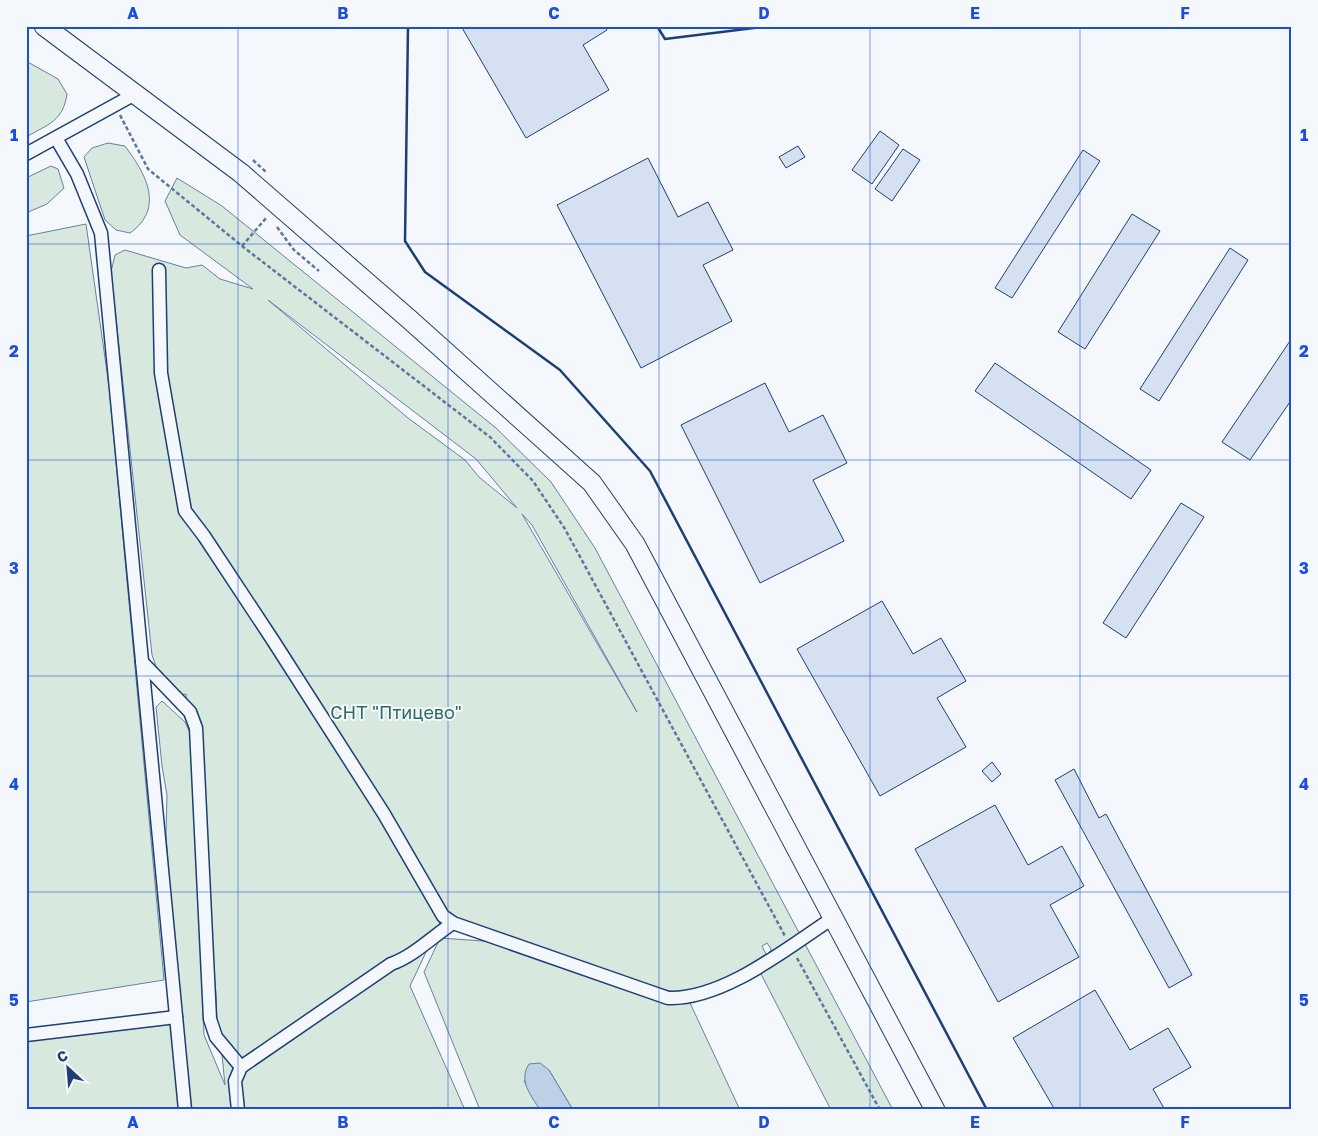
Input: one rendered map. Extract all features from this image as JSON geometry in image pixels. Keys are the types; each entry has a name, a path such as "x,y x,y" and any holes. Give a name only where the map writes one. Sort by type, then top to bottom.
{"main road":[{"path":"44,27 241,173 531,426 592,483 635,544 935,1110"}],"street":[{"path":"26,154 134,94"},
{"path":"56,138 76,174 101,233 185,1110"},
{"path":"159,270 161,373 185,511 258,618 384,814 443,916 453,924 668,998 685,999 716,990 833,918"},
{"path":"142,662 190,712 196,728 210,1019 216,1037 241,1067"},
{"path":"238,1110 235,1081 241,1067 391,964 409,957 430,938 453,924"},
{"path":"26,1035 176,1017"}],"path":[{"path":"115,105 148,169 242,246 490,437 532,481 564,529 880,1110"},
{"path":"268,217 294,250 319,271"}],"green space":[{"path":"26,61 58,79 67,94 62,110 54,121 26,137"},
{"path":"108,143 125,146 140,168 148,191 147,213 141,223 130,233 116,230 105,220 84,157 92,148"},
{"path":"51,166 58,169 64,188 47,204 26,213 26,178"},
{"name":"СНТ \"Птицево\"","path":"177,178 222,206 496,428 551,482 595,548 893,1110 831,1110 761,974 771,949 767,943 762,946 766,954 713,988 683,995 547,954 690,1003 740,1110 573,1110 549,1070 524,1081 540,1110 480,1110 424,972 440,938 512,943 443,916 410,986 465,1110 190,1110 178,1001 166,835 167,795 156,707 162,701 185,722 190,733 186,694 180,695 158,672 152,655 111,272 115,255 125,250 186,268 202,265 220,279 253,289 180,235 165,201","holes":["268,300 476,459 517,508 479,477 465,460 408,418","522,514 532,525 637,712","193,772 216,994 217,1024 219,1025 225,1085 204,1035"]},
{"path":"86,224 109,386 164,980 26,1002 26,236"},
{"path":"172,1020 179,1110 29,1110 26,1085 26,1038"}],"water":[{"path":"540,1063 549,1070 573,1110 540,1110 527,1088 525,1076 529,1064"}],"building":[{"path":"461,26 605,26 607,30 583,45 609,90 526,138"},
{"path":"880,131 899,145 872,184 852,170"},
{"path":"798,146 805,157 786,168 779,157"},
{"path":"903,149 920,160 892,201 875,189"},
{"path":"1083,150 1100,161 1012,298 995,288"},
{"path":"648,158 678,217 708,202 733,250 703,265 732,321 641,368 557,205"},
{"path":"1132,214 1160,231 1085,349 1058,332"},
{"path":"1230,248 1248,260 1159,401 1140,389"},
{"path":"1292,338 1292,399 1250,460 1222,442"},
{"path":"995,363 1151,470 1131,499 975,391"},
{"path":"765,383 789,432 823,415 847,463 813,480 844,541 760,583 681,425"},
{"path":"1181,503 1204,517 1126,638 1103,623"},
{"path":"882,601 913,654 941,638 966,681 937,698 966,747 880,796 797,649"},
{"path":"992,762 1001,774 992,782 982,771"},
{"path":"1074,769 1099,818 1106,814 1192,975 1169,988 1055,780"},
{"path":"995,805 1028,865 1062,846 1084,886 1050,905 1079,957 998,1002 915,849"},
{"path":"1095,990 1130,1050 1168,1028 1191,1067 1153,1089 1165,1110 1055,1110 1013,1038"}],"wall":[{"path":"408,26 405,241 425,272 560,370 650,471 987,1110"},
{"path":"657,26 665,39 771,26"}]}
